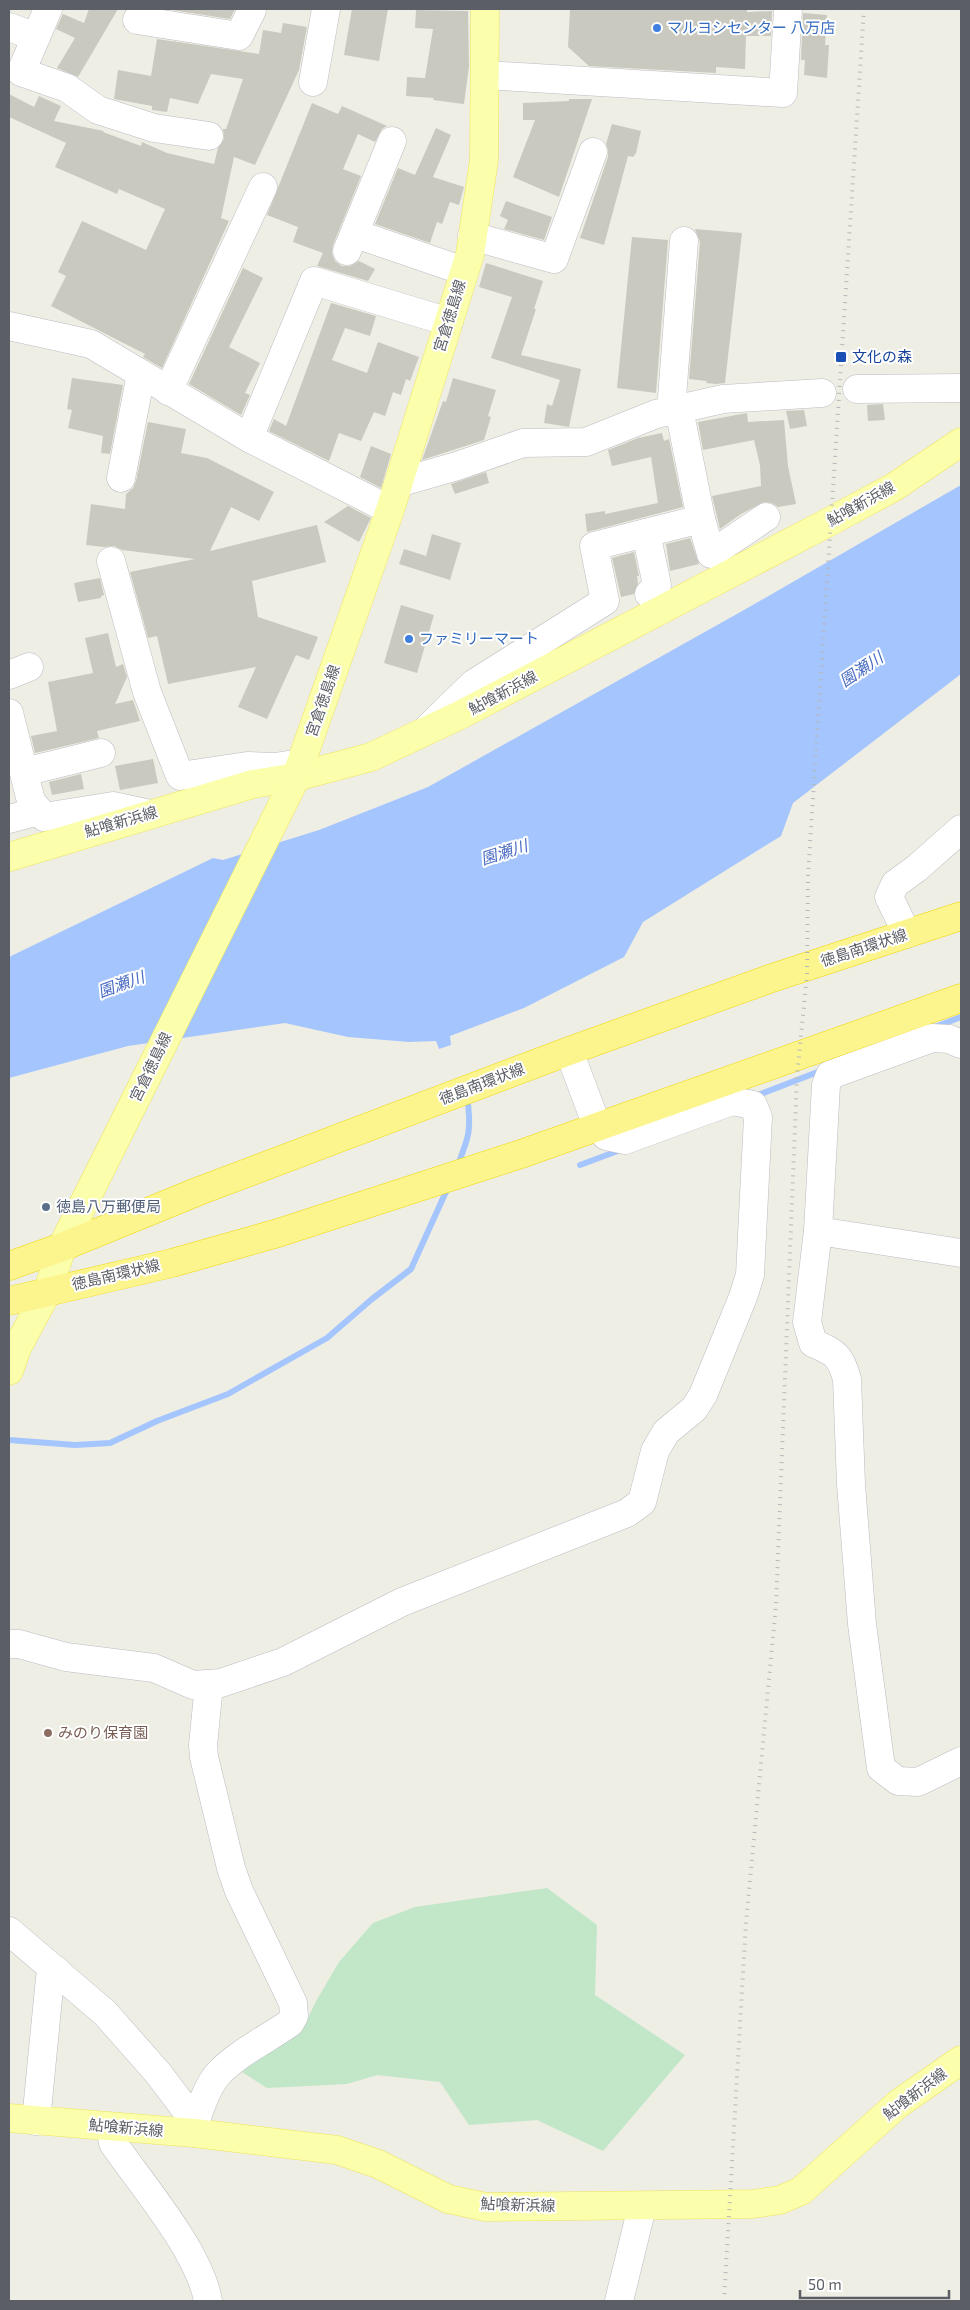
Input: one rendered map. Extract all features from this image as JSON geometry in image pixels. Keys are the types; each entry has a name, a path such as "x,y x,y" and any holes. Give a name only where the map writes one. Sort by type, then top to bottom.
{"highway":[{"name":"徳島南環状線","path":"9,1266 62,1247 199,1191 569,1051 769,979 961,916"},
{"name":"徳島南環状線","path":"9,1301 48,1290 172,1263 278,1233 521,1154 961,998"}],"main road":[{"name":"宮倉徳島線","path":"13,1360 48,1290 62,1247 294,778 390,510 464,271 472,236 484,160 485,9"},
{"name":"鮎喰新浜線","path":"9,856 253,784 294,778 372,757 469,711 894,487 961,442"},
{"name":"鮎喰新浜線","path":"9,2118 110,2127 194,2128 337,2150 378,2164 448,2199 486,2207 642,2207 753,2204 780,2200 801,2190 840,2158 898,2104 961,2060"}],"street":[{"path":"48,9 21,72 67,88 98,110 154,128 209,138"},
{"path":"137,20 239,36 254,9"},
{"path":"313,82 326,9"},
{"path":"485,75 783,94 788,9"},
{"path":"9,27 36,37"},
{"path":"392,141 352,242 464,271"},
{"path":"472,236 554,259 594,152"},
{"path":"168,391 263,187"},
{"path":"684,241 675,410 711,554 766,517"},
{"path":"249,438 314,281 448,322"},
{"path":"9,326 91,344 249,438 390,510"},
{"path":"121,478 141,374"},
{"path":"857,390 961,388"},
{"path":"398,483 457,466 523,442 586,442 656,414 723,399 822,393"},
{"path":"422,733 473,684 605,601 594,546 702,519"},
{"path":"646,533 657,585 649,594"},
{"path":"111,561 147,692 180,776 247,766 276,767 294,778"},
{"path":"9,713 31,801 44,817 113,806 150,814"},
{"path":"24,772 101,752"},
{"path":"9,819 40,811"},
{"path":"907,934 889,897 895,884 918,868 961,829"},
{"path":"961,1044 950,1039 932,1038 830,1075 826,1085 818,1231 807,1322 813,1343 838,1354 847,1379 851,1484 862,1624 881,1768 898,1782 918,1782 961,1761"},
{"path":"9,1644 19,1644 66,1657 154,1668 194,1685 209,1685 283,1662 402,1602 627,1513 642,1502 656,1450 666,1432 694,1409 703,1395 748,1282 750,1275 758,1117 753,1105 732,1101 625,1140 606,1136 597,1126 569,1051"},
{"path":"818,1231 961,1254"},
{"path":"194,2128 218,2074 290,2023 294,2016 293,2003 239,1891 232,1868 204,1757 203,1745 209,1685"},
{"path":"9,1931 105,2013 158,2073 194,2128"},
{"path":"36,2120 50,1978 56,1970"},
{"path":"110,2127 113,2143 180,2239 197,2267 206,2289 208,2301"},
{"path":"619,2301 642,2207"}],"green space":[{"path":"547,1888 597,1925 595,1995 685,2055 603,2151 537,2120 469,2125 440,2082 377,2075 347,2084 267,2088 242,2072 305,2025 315,2003 339,1962 373,1923 415,1907"}],"water":[{"name":"園瀬川","path":"961,485 961,674 793,803 781,836 643,922 624,957 524,1008 450,1036 451,1045 439,1049 436,1041 409,1042 348,1037 285,1023 128,1046 9,1078 9,957 213,858 223,860 319,830 428,787 744,610"}],"building":[{"path":"89,9 118,9 78,77 57,68 75,38 56,29 63,14 84,23"},
{"path":"166,9 235,9 230,19"},
{"path":"352,9 388,9 379,61 344,55"},
{"name":"マルヨシセンター 八万店","path":"570,9 747,9 747,12 772,11 771,36 746,36 745,69 716,67 716,73 589,66 568,47"},
{"path":"416,10 468,11 469,66 464,104 433,100 434,98 406,96 407,77 425,78 433,29 415,28"},
{"path":"803,13 827,15 825,45 829,45 827,78 804,75 805,60 801,60"},
{"path":"283,23 307,27 299,70 255,165 234,157 221,218 229,221 162,368 143,357 145,354 51,306 66,276 58,272 82,221 146,250 165,209 119,189 117,194 55,167 66,143 9,117 9,94 34,107 39,96 61,106 54,121 104,131 141,146 142,142 167,153 214,164 218,148 224,139 223,129 226,129 243,79 211,74 198,104 170,98 167,112 152,110 152,106 114,99 118,70 151,76 157,39 259,54 263,30 281,33"},
{"path":"569,99 592,99 559,197 513,177 535,120 523,120 523,103 569,101"},
{"path":"312,103 338,114 342,106 387,126 382,129 375,142 358,134 343,169 361,176 333,245 332,253 335,261 342,266 350,266 359,261 375,269 368,281 317,266 323,253 293,242 298,227 267,215"},
{"path":"612,124 641,131 636,153 633,157 628,156 604,245 580,238 608,157 606,144"},
{"path":"436,128 451,135 433,177 464,187 459,205 450,202 442,224 437,222 430,243 375,224 398,168 415,175"},
{"path":"506,201 552,217 544,240 504,229 508,220 500,216"},
{"path":"695,229 742,233 725,383 706,383 707,381 689,379 700,242"},
{"path":"632,237 668,240 656,393 617,388"},
{"path":"486,263 543,281 521,355 581,369 569,427 544,423 547,404 552,406 560,380 491,358 512,297 479,287"},
{"path":"243,268 263,278 229,347 260,363 245,393 250,395 241,415 189,384"},
{"path":"331,303 376,316 370,336 345,328 332,360 367,373 378,342 419,357 410,381 406,379 401,395 393,392 385,416 374,412 361,441 339,433 329,461 269,431 274,419 286,426"},
{"path":"72,378 123,385 110,454 101,453 103,436 68,428 72,410 67,409"},
{"path":"453,378 496,390 488,416 491,417 484,440 422,460 443,401 446,402"},
{"path":"883,404 885,420 868,421 867,405"},
{"path":"804,410 807,426 790,429 786,411"},
{"path":"747,413 748,422 784,420 788,466 796,504 778,507 772,503 764,502 741,514 720,529 712,496 761,486 760,465 754,440 703,450 698,422"},
{"path":"148,422 186,429 181,453 207,458 274,492 259,521 231,507 210,551 317,525 326,562 252,581 258,617 318,637 309,660 296,655 267,719 238,707 256,667 168,684 157,636 148,638 130,572 195,559 122,550 114,546 86,545 91,504 125,509 126,494 133,488 136,481"},
{"path":"662,433 664,441 669,439 683,507 587,532 585,514 605,511 605,514 658,503 651,457 612,466 608,450 638,438"},
{"path":"371,446 391,454 381,488 360,477"},
{"path":"486,472 489,483 455,494 451,484"},
{"path":"348,506 371,518 359,542 324,522"},
{"path":"432,534 461,543 450,580 399,564 404,549 426,556"},
{"path":"690,538 699,564 670,571 666,544"},
{"path":"634,552 639,576 637,576 638,583 634,594 621,597 612,558"},
{"path":"100,578 104,595 101,598 78,602 74,583"},
{"name":"ファミリーマート","path":"401,605 434,615 417,673 384,663"},
{"path":"108,633 116,667 123,664 127,677 115,704 133,700 140,721 97,731 99,738 35,753 31,736 57,731 48,682 93,673 85,638"},
{"path":"153,759 158,783 120,790 115,766"},
{"path":"81,774 84,789 52,795 49,782"}],"waterway":[{"path":"935,1027 961,1017"},
{"path":"753,1097 823,1070"},
{"path":"457,1167 468,1133 467,1097"},
{"path":"580,1165 623,1149"},
{"path":"9,1440 75,1445 110,1443 157,1421 228,1394 327,1338 372,1299 411,1269 449,1185"}],"railway":[{"path":"724,2301 746,1922 776,1605 797,1076 807,975 808,875 864,9"}],"place":[{"name":"マルヨシセンター 八万店","path":"657,28"},
{"name":"文化の森","path":"841,357"},
{"name":"ファミリーマート","path":"409,639"},
{"name":"徳島八万郵便局","path":"46,1207"},
{"name":"みのり保育園","path":"48,1733"}]}
